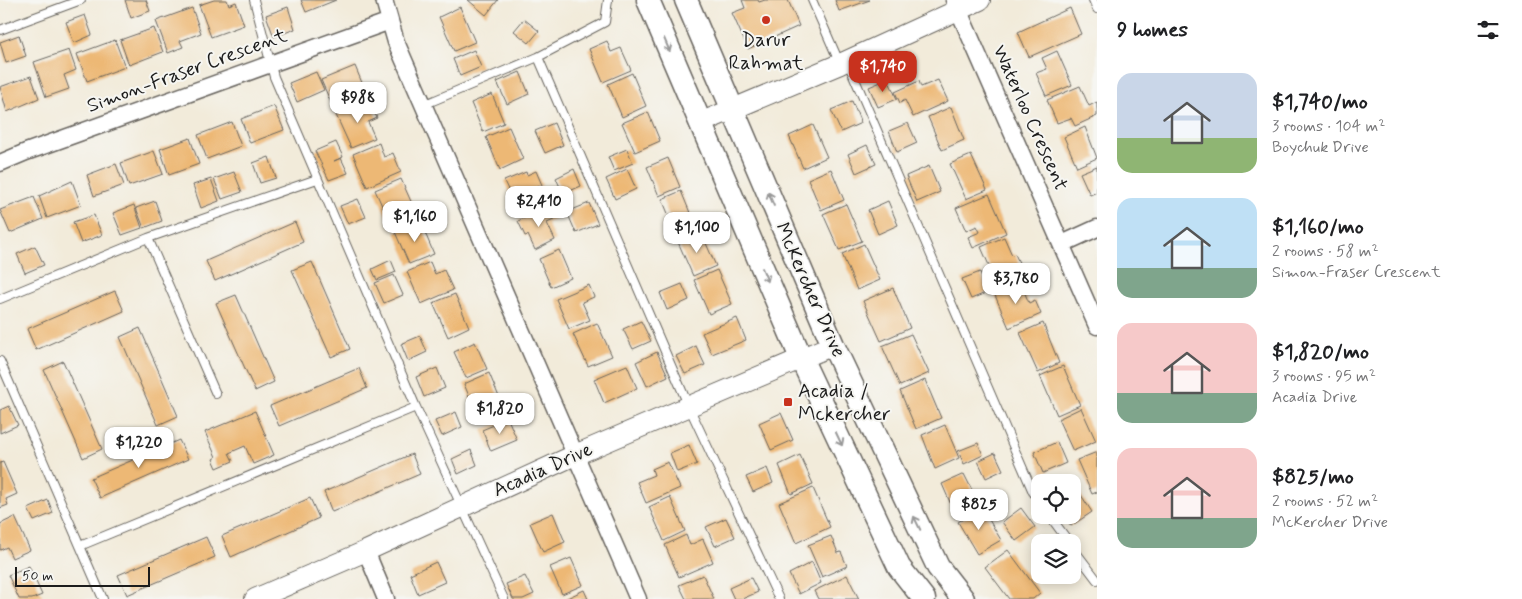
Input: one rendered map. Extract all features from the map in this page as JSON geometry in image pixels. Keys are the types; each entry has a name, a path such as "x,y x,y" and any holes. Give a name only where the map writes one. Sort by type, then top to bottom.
{"main road":[{"name":"McKercher Drive","path":"648,0 801,358 900,567 924,599"},
{"name":"McKercher Drive","path":"686,0 833,344 938,567 962,599"}],"street":[{"path":"384,0 396,42 638,599"},
{"path":"700,123 844,62 956,5 980,0"},
{"name":"Waterloo Crescent","path":"956,5 1097,326"},
{"name":"Simon-Fraser Crescent","path":"0,163 270,63 390,21"},
{"path":"1062,244 1097,228"},
{"name":"Acadia Drive","path":"254,599 366,551 575,455 833,344"},
{"path":"366,551 386,599"}],"lane":[{"path":"0,30 82,0"},
{"path":"254,0 270,63 317,179 416,407 504,599"},
{"path":"423,105 538,57 606,22 608,0"},
{"path":"812,0 844,62 1031,487"},
{"path":"1093,0 1097,9"},
{"path":"538,57 689,407 779,599"},
{"path":"0,299 148,238 317,179"},
{"path":"148,238 216,394"},
{"path":"0,362 104,599"},
{"path":"80,546 416,407"},
{"path":"1081,559 1097,580"}],"building":[{"path":"125,0 146,0 150,11 131,18"},
{"path":"214,0 227,0 229,5 236,2 244,25 211,37 199,5"},
{"path":"301,0 336,0 306,12"},
{"path":"468,0 498,0 486,15"},
{"name":"Darur Rahmat","path":"742,0 758,0 759,2 765,0 788,0 799,26 748,49 732,13 745,8"},
{"path":"835,0 870,0 839,11"},
{"path":"288,7 295,29 274,37 266,15"},
{"path":"460,7 475,42 454,51 439,17"},
{"path":"192,8 201,33 180,41 183,47 168,53 156,21"},
{"path":"1070,8 1081,34 1029,57 1018,32"},
{"path":"85,15 92,35 74,43 66,22"},
{"path":"524,19 539,31 529,43 514,31"},
{"path":"154,28 163,52 129,65 120,40"},
{"path":"19,35 26,56 6,63 0,42"},
{"path":"115,40 125,67 87,81 77,54"},
{"path":"607,41 611,52 621,48 631,70 603,82 589,49"},
{"path":"69,50 76,70 64,75 69,89 46,97 34,62"},
{"path":"474,50 481,67 460,76 453,59"},
{"path":"1057,51 1072,85 1046,96 1036,73 1047,69 1042,58"},
{"path":"355,66 365,90 332,105 321,80"},
{"path":"316,72 324,90 297,102 289,83"},
{"path":"520,72 529,94 507,104 497,82"},
{"path":"632,73 646,106 622,117 608,84"},
{"path":"31,76 39,98 7,112 0,87"},
{"path":"888,79 897,99 878,107 869,87"},
{"path":"938,80 948,101 913,117 905,100 900,103 895,92 919,81 921,87"},
{"path":"1080,86 1089,106 1097,102 1097,116 1075,126 1071,118 1057,123 1047,100"},
{"path":"492,94 504,123 483,132 471,103"},
{"path":"369,101 377,118 368,122 375,138 351,148 336,115"},
{"path":"852,101 861,123 841,132 831,110"},
{"path":"274,106 284,130 250,143 241,119"},
{"path":"951,107 964,140 942,150 928,117"},
{"path":"648,112 660,141 635,152 622,123"},
{"path":"232,122 241,146 207,159 198,135"},
{"path":"554,123 563,145 545,153 535,131"},
{"path":"908,123 917,143 897,152 889,131"},
{"path":"813,125 827,157 803,168 789,136"},
{"path":"509,127 523,159 500,170 486,137"},
{"path":"1085,127 1097,158 1077,167 1064,137"},
{"path":"190,138 199,164 169,175 160,149"},
{"path":"336,142 343,157 334,161 341,158 348,173 329,180 315,151"},
{"path":"379,143 384,157 393,153 401,172 367,187 353,154"},
{"path":"867,145 876,164 856,173 848,154"},
{"path":"627,149 633,163 614,171 608,157"},
{"path":"154,151 163,174 129,186 121,163"},
{"path":"971,155 987,190 966,199 950,164"},
{"path":"269,157 276,178 260,183 253,163"},
{"path":"668,158 680,187 659,196 647,167"},
{"path":"116,164 124,185 94,196 87,175"},
{"path":"929,166 940,192 917,202 906,176"},
{"path":"1097,166 1097,192 1090,195 1080,173"},
{"path":"574,169 581,186 563,194 556,178"},
{"path":"627,169 636,189 615,199 606,179"},
{"path":"831,169 844,200 821,210 808,179"},
{"path":"536,171 542,185 533,189 539,202 518,211 504,181 526,172 527,175"},
{"path":"234,172 242,192 222,199 214,179"},
{"path":"211,179 219,201 201,208 193,185"},
{"path":"401,179 417,215 391,226 375,190"},
{"path":"72,181 81,205 47,218 39,196"},
{"path":"681,191 693,220 674,228 662,199"},
{"path":"989,194 1006,233 973,248 968,237 980,232 977,226 966,231 956,208"},
{"path":"34,197 43,219 10,233 0,210"},
{"path":"358,199 366,217 348,224 340,206"},
{"path":"155,201 162,221 144,228 136,208"},
{"path":"888,201 898,225 878,234 868,210"},
{"path":"589,203 598,224 576,233 567,212"},
{"path":"846,204 862,241 839,250 823,214"},
{"path":"134,205 142,228 122,235 113,213"},
{"path":"550,206 556,219 547,223 555,240 535,250 528,235 525,236 518,221"},
{"path":"94,215 102,235 81,243 73,222"},
{"path":"420,221 434,254 409,264 395,232"},
{"path":"295,222 303,242 215,281 206,261"},
{"path":"701,232 716,266 693,276 678,242"},
{"path":"1004,237 1012,255 1015,254 1021,267 995,279 981,247"},
{"path":"864,244 880,280 857,290 842,254"},
{"path":"35,246 44,265 25,273 17,254"},
{"path":"559,250 571,278 551,287 539,259"},
{"path":"391,260 396,272 377,280 372,269"},
{"path":"312,262 350,349 331,357 292,270"},
{"path":"430,262 435,274 444,270 453,290 421,304 407,272"},
{"path":"717,270 732,304 709,314 694,280"},
{"path":"980,272 988,292 971,299 962,279"},
{"path":"394,275 403,295 384,303 375,283"},
{"path":"1020,282 1029,303 1035,300 1041,314 1009,328 994,293"},
{"path":"682,284 689,300 667,310 660,293"},
{"path":"589,285 594,297 582,302 590,320 569,329 556,299"},
{"path":"893,288 910,328 881,341 863,301"},
{"path":"115,291 124,311 36,350 27,329"},
{"path":"455,294 469,327 448,337 433,303"},
{"path":"236,295 274,382 255,391 216,303"},
{"path":"737,318 746,340 712,354 702,333"},
{"path":"641,321 651,341 633,349 623,329"},
{"path":"597,323 612,356 588,366 573,334"},
{"path":"1043,323 1059,363 1038,373 1020,333"},
{"path":"140,328 178,416 158,425 120,337"},
{"path":"911,334 929,373 900,386 882,346"},
{"path":"420,336 427,352 408,361 401,344"},
{"path":"475,342 487,369 466,378 454,352"},
{"path":"696,346 705,365 685,374 676,356"},
{"path":"657,352 668,376 647,386 636,362"},
{"path":"63,361 102,449 83,458 44,370"},
{"path":"627,365 637,388 604,403 594,379"},
{"path":"1063,366 1080,405 1057,415 1040,376"},
{"path":"359,368 367,388 279,426 270,406"},
{"path":"437,368 445,388 424,397 416,377"},
{"path":"489,373 502,404 477,415 464,384"},
{"path":"925,380 941,418 916,429 900,391"},
{"path":"9,406 18,425 0,433 0,410"},
{"path":"1081,408 1096,441 1073,451 1058,419"},
{"path":"255,411 274,455 253,464 245,446 229,453 233,461 217,468 213,459 216,457 205,432"},
{"path":"456,412 462,427 442,436 435,421"},
{"path":"781,413 793,440 771,450 759,423"},
{"path":"508,419 517,440 491,451 482,430"},
{"path":"945,425 959,458 935,469 922,435"},
{"path":"179,440 188,459 100,498 91,478"},
{"path":"1057,442 1066,463 1043,473 1034,452"},
{"path":"978,443 983,455 964,464 958,451"},
{"path":"689,445 697,464 677,472 670,453"},
{"path":"471,450 477,465 458,474 452,459"},
{"path":"1097,452 1097,492 1092,494 1077,460"},
{"path":"995,453 1003,470 986,478 978,461"},
{"path":"412,454 420,474 332,512 324,492"},
{"path":"800,455 813,484 791,494 779,465"},
{"path":"3,462 17,494 6,499 8,505 0,508 0,463"},
{"path":"668,462 680,488 646,503 637,482 654,475 652,469"},
{"path":"767,468 773,483 753,492 746,477"},
{"path":"964,474 980,506 956,516 942,484"},
{"path":"813,488 830,527 796,543 779,503"},
{"path":"1081,495 1092,512 1081,519"},
{"path":"670,497 685,531 664,541 649,507"},
{"path":"310,498 319,518 231,557 222,536"},
{"path":"48,500 53,513 34,521 28,509"},
{"path":"982,508 1001,540 977,554 958,522"},
{"path":"1021,508 1035,527 1016,541 1002,522"},
{"path":"553,513 565,542 543,552 530,523"},
{"path":"15,517 30,550 12,558 7,547 0,550 0,524"},
{"path":"726,518 735,537 715,546 706,527"},
{"path":"686,535 690,545 703,539 713,562 679,577 665,545"},
{"path":"831,536 838,553 841,552 847,566 822,577 808,545"},
{"path":"206,537 215,557 127,595 118,575"},
{"path":"1008,550 1031,581 1031,584 1033,584 1040,593 1033,599 1009,599 985,567"},
{"path":"571,558 583,585 562,594 550,567"},
{"path":"436,562 445,582 418,594 410,574"},
{"path":"812,562 821,583 799,594 789,574"},
{"path":"29,566 42,595 32,599 19,599 8,575"},
{"path":"703,575 714,599 686,599 679,585"},
{"path":"847,575 859,599 818,599 814,591"},
{"path":"525,576 534,594 523,599 513,599 506,584"},
{"path":"751,578 758,592 742,599 734,599 729,588"},
{"path":"584,590 588,599 565,599"}],"place":[{"name":"Darur Rahmat","path":"766,20"},
{"name":"Acadia / Mckercher","path":"788,402"}]}
